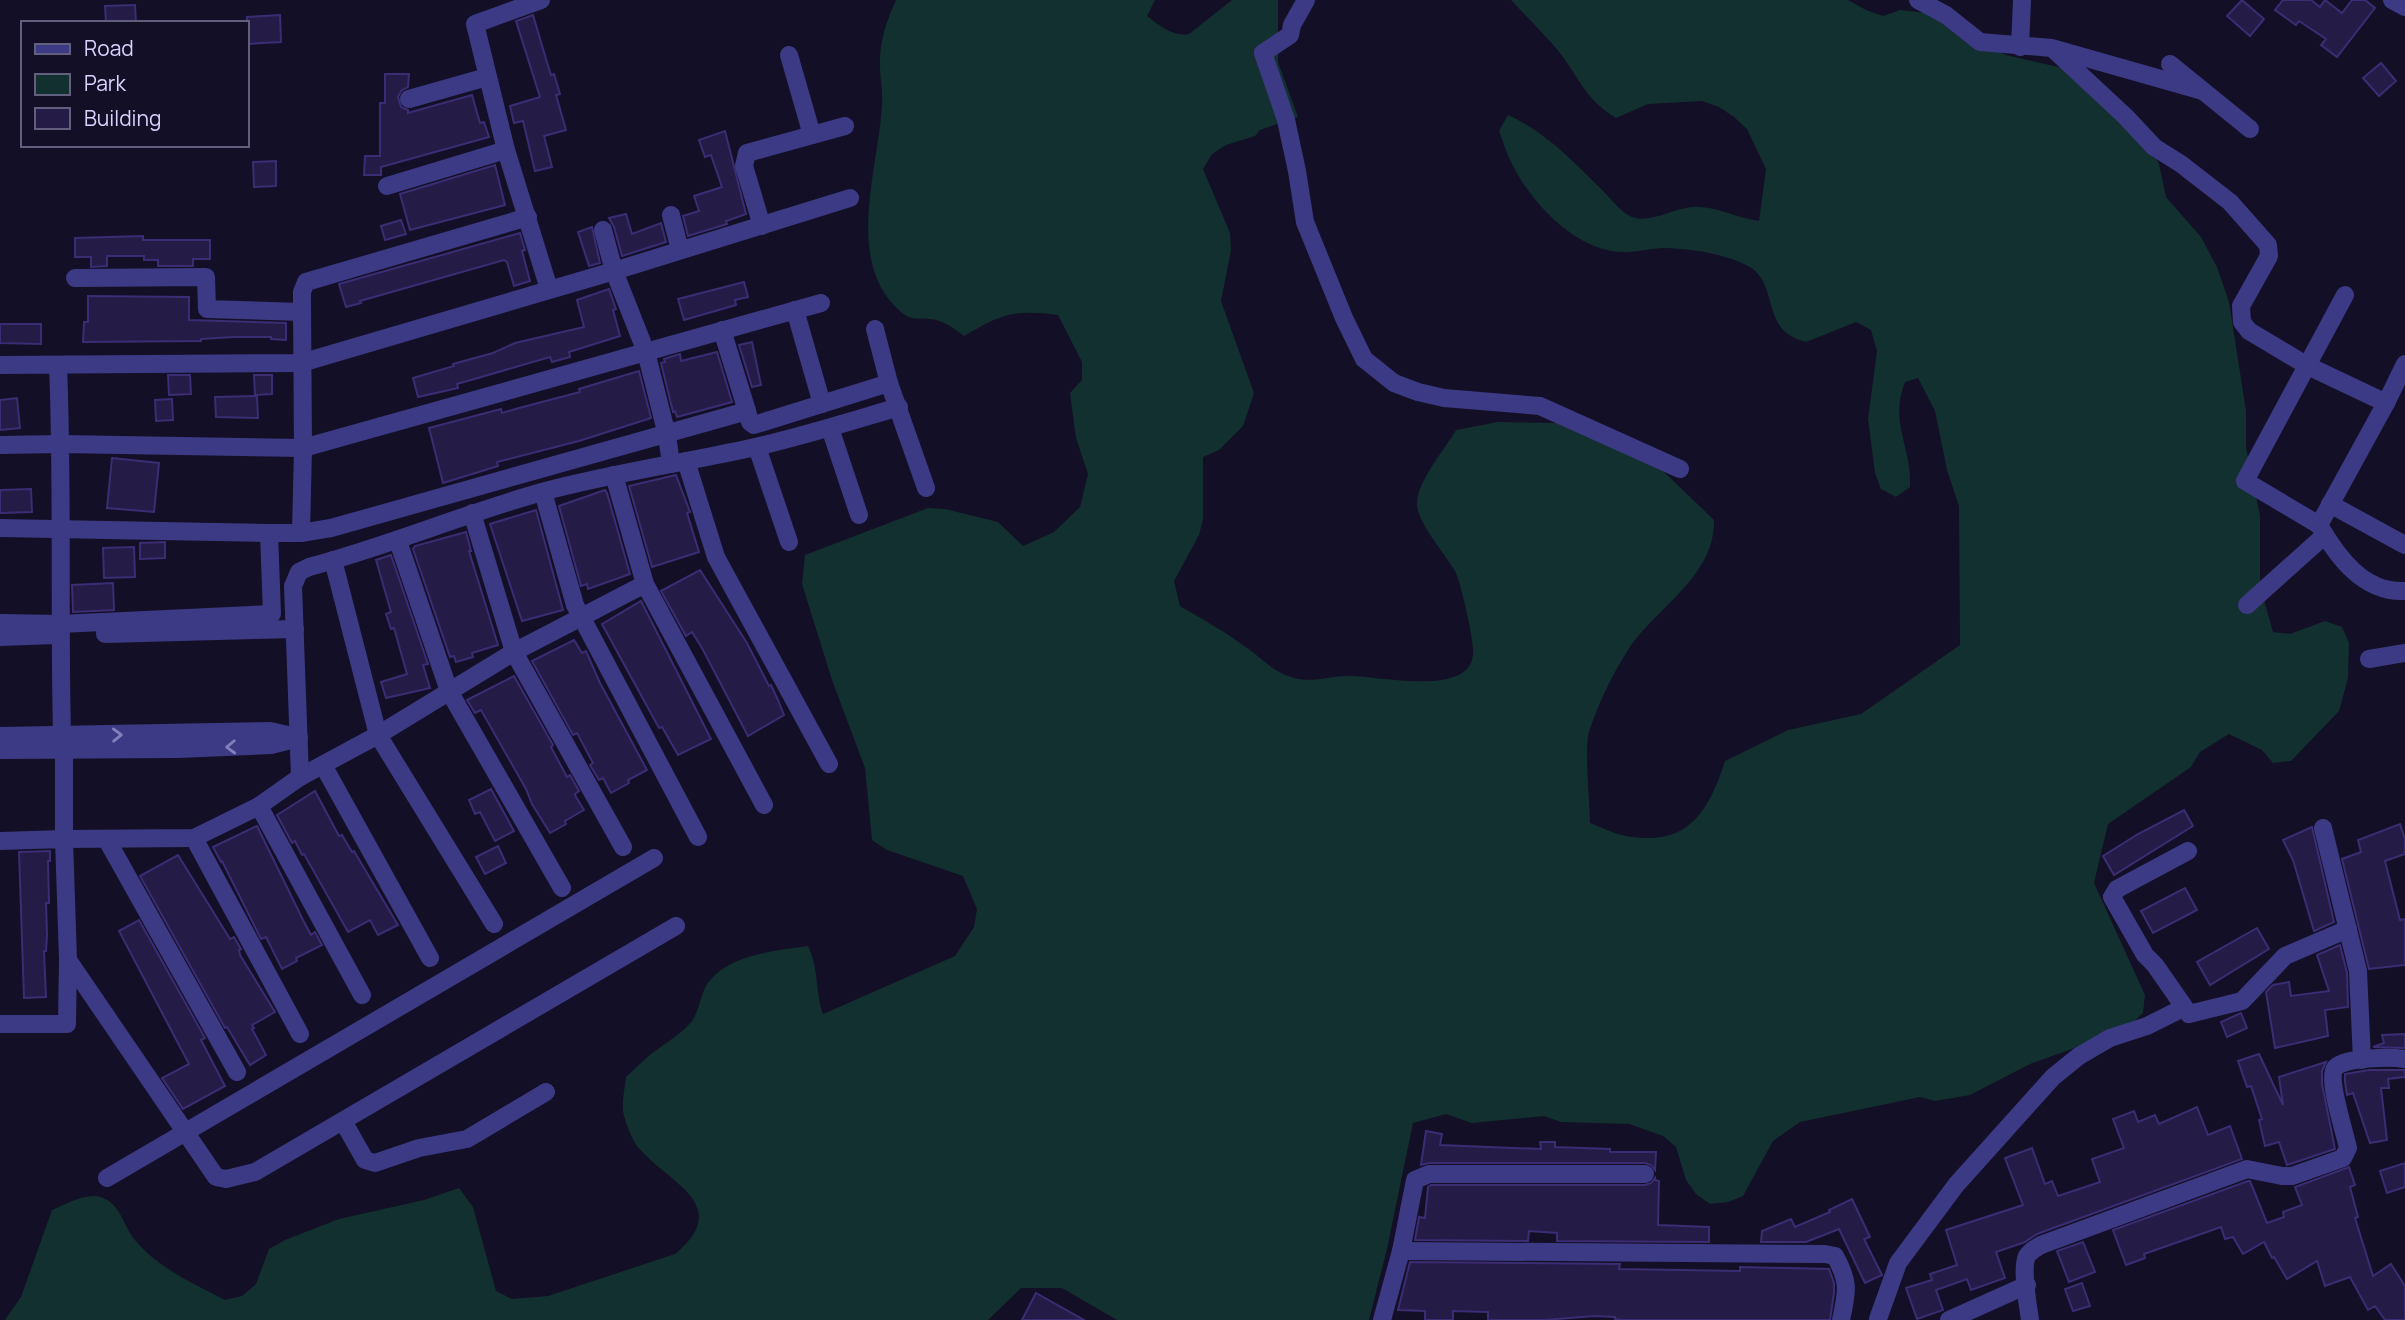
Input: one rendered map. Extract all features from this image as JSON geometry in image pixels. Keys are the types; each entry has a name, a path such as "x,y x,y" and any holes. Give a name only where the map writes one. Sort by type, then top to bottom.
{"street":[{"path":"541,0 475,24 506,150 550,289"},
{"path":"1306,0 1292,25 1290,35 1263,53 1286,120 1305,222 1344,318 1364,359 1394,383 1418,392 1444,398 1540,406 1680,469"},
{"path":"1918,0 1946,8 1980,42 2052,48 2203,91"},
{"path":"2020,47 2022,0"},
{"path":"2392,0 2405,7"},
{"path":"2052,48 2154,147 2230,202 2268,245 2269,256 2241,306 2242,322 2249,331 2306,365 2386,403"},
{"path":"789,55 811,135"},
{"path":"2170,64 2250,129"},
{"path":"409,99 487,77"},
{"path":"762,226 747,176 745,157 750,151 845,126"},
{"path":"387,186 506,150"},
{"path":"0,365 300,363 614,271 850,198"},
{"path":"671,215 680,250"},
{"path":"301,533 303,448 300,363 302,292 306,282 528,217"},
{"path":"603,230 614,271 646,352 667,435 716,557 829,764"},
{"path":"75,278 206,277 207,309 302,312"},
{"path":"2345,295 2245,481 2322,530 2348,568 2365,581 2390,592 2405,591"},
{"path":"0,445 303,448 821,303"},
{"path":"795,310 822,404"},
{"path":"875,329 889,383 926,488"},
{"path":"722,330 750,422 754,425 889,383"},
{"path":"0,1024 67,1024 58,365"},
{"path":"2247,605 2322,530 2330,504 2405,365"},
{"path":"300,777 293,586 299,572 309,566 398,541 472,513 543,492 757,447 899,407"},
{"path":"0,528 301,533 388,513 747,411"},
{"path":"830,428 859,515"},
{"path":"757,447 789,542"},
{"path":"614,475 645,584 764,805"},
{"path":"543,492 580,617 698,837"},
{"path":"2330,504 2405,545"},
{"path":"472,513 514,652 623,847"},
{"path":"0,637 272,614 269,533"},
{"path":"398,541 449,691 562,888"},
{"path":"333,560 378,735 494,925"},
{"path":"0,841 194,838 259,806 300,777 378,735 514,652 645,584"},
{"path":"0,623 60,630 295,629"},
{"path":"2369,659 2405,653"},
{"path":"0,750 63,743 177,741 270,731 299,738"},
{"path":"0,736 63,743"},
{"path":"323,765 430,958"},
{"path":"259,806 362,995"},
{"path":"2323,828 2358,971 2362,1060"},
{"path":"194,838 300,1034"},
{"path":"107,840 237,1072"},
{"path":"2188,851 2117,889 2112,897 2145,955 2189,1014 2242,1000 2285,956 2348,929"},
{"path":"107,1178 654,858"},
{"path":"68,960 216,1177 226,1179 256,1172 676,926"},
{"path":"1879,1320 1898,1263 1956,1185 2053,1077 2079,1056 2109,1038 2147,1026 2183,1008"},
{"path":"2030,1320 2025,1258 2030,1251 2247,1169 2292,1176 2343,1158 2348,1148 2332,1075 2339,1064 2362,1060 2405,1059"},
{"path":"343,1121 365,1160 375,1163 418,1149 467,1139 545,1092"},
{"path":"1382,1320 1401,1251 1415,1180 1419,1177 1429,1174 1645,1174"},
{"path":"1401,1251 1825,1254 1835,1256 1845,1274 1848,1292 1842,1320"},
{"path":"1949,1320 2027,1285"}],"green space":[{"path":"896,0 1155,0 1147,16 1167,30 1189,34 1232,0 1278,0 1278,62 1298,117 1260,130 1255,136 1226,145 1212,154 1203,169 1230,233 1231,250 1221,301 1254,393 1243,426 1219,450 1203,457 1203,519 1199,535 1174,581 1180,606 1231,637 1279,672 1298,679 1348,676 1420,681 1456,676 1468,668 1473,655 1467,614 1456,573 1427,530 1417,504 1426,476 1456,430 1498,422 1563,423 1663,471 1714,520 1712,540 1695,575 1640,634 1622,660 1597,711 1589,732 1587,751 1590,823 1621,835 1647,838 1680,831 1692,822 1711,796 1725,761 1788,730 1861,714 1960,645 1959,506 1947,470 1935,411 1918,378 1905,382 1899,410 1910,472 1910,487 1896,497 1881,489 1875,473 1868,419 1877,351 1871,330 1856,322 1806,342 1796,339 1777,321 1763,281 1757,272 1748,266 1718,255 1685,249 1659,248 1627,252 1609,250 1575,236 1545,211 1522,181 1507,153 1499,131 1508,115 1521,121 1555,146 1620,209 1635,218 1650,218 1684,208 1700,207 1759,221 1766,169 1747,129 1719,107 1702,101 1648,104 1616,118 1596,103 1556,48 1511,0 1848,0 1883,16 1900,10 1935,14 1989,48 2006,55 2089,74 2141,128 2159,164 2166,197 2201,237 2217,267 2229,302 2246,411 2246,447 2260,516 2260,586 2273,632 2290,634 2325,621 2342,627 2349,643 2348,678 2339,711 2291,761 2273,763 2262,750 2229,734 2200,752 2191,767 2108,824 2094,883 2145,995 2143,1013 2125,1030 2030,1064 1970,1095 1935,1101 1920,1097 1800,1122 1773,1141 1743,1196 1728,1202 1710,1204 1696,1194 1686,1180 1676,1147 1663,1136 1629,1124 1561,1122 1544,1116 1472,1123 1446,1114 1413,1123 1369,1320 1117,1320 1062,1288 1021,1288 988,1320 5,1320 21,1297 52,1210 90,1196 109,1201 118,1211 131,1235 154,1259 225,1300 242,1296 256,1284 269,1249 285,1240 339,1219 424,1200 459,1188 473,1207 496,1291 512,1299 548,1296 675,1254 692,1237 699,1221 697,1208 690,1195 635,1143 623,1110 626,1077 692,1021 706,986 715,975 752,956 808,946 814,963 823,1014 955,956 974,927 977,909 963,876 887,850 872,840 865,768 832,680 802,584 805,555 928,508 945,509 998,522 1023,546 1054,532 1080,507 1088,474 1076,438 1070,393 1082,380 1082,362 1058,315 1009,315 964,336 940,321 905,315 883,292 873,268 869,214 882,104 882,41"}],"building":[{"path":"2242,0 2264,19 2250,36 2227,16"},
{"path":"2283,0 2311,0 2320,7 2325,0 2342,13 2352,0 2365,0 2375,8 2337,57 2321,45 2326,39 2299,21 2296,25 2275,10"},
{"path":"135,5 136,21 106,21 105,6"},
{"path":"280,15 281,42 248,44 247,17"},
{"path":"533,15 551,75 554,74 560,94 556,95 566,130 544,136 552,167 535,171 523,121 514,123 510,106 540,97 516,21"},
{"path":"2381,63 2396,81 2379,96 2363,78"},
{"path":"385,74 409,74 408,87 401,91 398,97 401,107 408,110 408,113 472,95 480,123 484,122 489,137 381,167 381,175 364,175 365,156 380,156 380,103 385,103"},
{"path":"725,131 746,214 726,221 727,224 688,236 683,216 699,211 694,196 722,187 711,155 705,157 699,140"},
{"path":"276,161 276,186 254,187 253,162"},
{"path":"495,165 505,205 410,230 400,194"},
{"path":"626,214 632,234 661,223 666,242 622,256 609,218"},
{"path":"401,220 406,234 385,240 381,226"},
{"path":"592,227 600,263 589,266 578,232"},
{"path":"520,233 530,281 514,286 504,260 346,307 339,284"},
{"path":"143,236 143,240 210,240 210,259 193,259 193,266 158,266 158,260 144,260 144,256 107,256 107,266 91,267 91,257 75,257 75,238"},
{"path":"744,282 748,297 735,300 736,305 684,320 678,299"},
{"path":"609,289 616,309 613,310 620,336 569,352 570,357 552,362 550,357 457,384 458,388 418,397 413,378 493,353 515,343 584,327 577,300"},
{"path":"88,296 189,297 189,320 286,323 286,340 271,337 234,337 201,341 83,342 84,322 88,322"},
{"path":"0,324 41,324 41,344 0,343"},
{"path":"752,342 761,385 752,387 739,345"},
{"path":"717,352 732,402 677,417 675,411 673,412 661,363 665,362 664,359 680,354 681,361"},
{"path":"639,371 651,418 579,441 497,462 498,466 443,483 429,428 501,409 502,413 580,392 579,389"},
{"path":"168,375 190,375 191,394 169,395"},
{"path":"254,375 272,375 272,394 255,395"},
{"path":"257,396 258,418 216,417 215,397"},
{"path":"17,398 20,428 0,430 0,400"},
{"path":"172,399 173,420 156,421 155,400"},
{"path":"112,458 159,463 154,512 107,508"},
{"path":"676,475 690,512 687,513 699,552 652,567 629,486"},
{"path":"31,489 32,512 0,513 0,490"},
{"path":"605,490 630,574 588,589 587,584 581,586 559,506"},
{"path":"536,510 563,610 522,621 490,524"},
{"path":"466,532 469,551 498,645 472,653 473,657 456,662 454,656 450,657 413,549 415,546"},
{"path":"165,542 165,558 140,559 140,543"},
{"path":"134,547 135,577 104,578 103,548"},
{"path":"391,555 428,664 423,665 430,688 386,698 381,682 407,674 394,628 391,629 386,614 391,612 376,560"},
{"path":"700,570 747,643 769,686 771,685 784,715 748,736 702,648 692,632 686,636 661,591"},
{"path":"113,583 114,610 73,612 72,585"},
{"path":"641,601 711,739 678,755 662,727 659,728 602,624"},
{"path":"574,640 582,653 586,651 600,683 647,770 611,793 603,778 599,780 590,765 593,763 577,733 573,735 532,661"},
{"path":"514,676 553,745 551,747 567,777 570,775 579,791 575,794 584,810 550,833 481,710 475,713 467,700"},
{"path":"491,789 514,831 495,841 480,812 475,814 469,800"},
{"path":"315,791 339,836 342,835 352,852 354,851 398,925 378,935 370,920 348,932 304,854 302,855 295,841 292,843 277,815"},
{"path":"2184,810 2193,826 2114,875 2103,856"},
{"path":"2400,824 2405,839 2405,854 2385,861 2400,920 2405,919 2405,965 2369,969 2342,859 2361,852 2358,840"},
{"path":"257,826 311,935 315,932 322,945 296,958 297,961 282,969 266,937 261,939 213,847"},
{"path":"2312,827 2334,922 2314,931 2293,860 2283,840"},
{"path":"498,846 506,863 485,874 476,857"},
{"path":"50,851 49,903 46,903 47,935 44,951 46,997 24,998 19,852"},
{"path":"178,855 230,939 234,937 241,949 240,955 275,1012 252,1025 266,1055 250,1065 227,1027 225,1028 140,876"},
{"path":"2185,888 2197,910 2153,933 2141,911"},
{"path":"139,920 205,1038 201,1040 225,1086 183,1109 162,1078 189,1064 119,931"},
{"path":"2257,928 2269,949 2210,985 2197,962"},
{"path":"2340,945 2347,973 2348,1007 2325,1010 2328,1036 2275,1048 2266,992 2273,985 2289,982 2291,996 2329,991 2317,955"},
{"path":"2241,1013 2247,1028 2227,1037 2221,1022"},
{"path":"2405,1034 2405,1048 2373,1047 2384,1043 2382,1035"},
{"path":"2259,1054 2283,1105 2279,1077 2326,1062 2322,1071 2322,1084 2335,1149 2287,1165 2279,1142 2265,1146 2259,1120 2262,1119 2251,1086 2247,1087 2238,1061"},
{"path":"2369,1070 2405,1070 2405,1077 2388,1079 2389,1088 2381,1088 2387,1140 2370,1143 2353,1093 2347,1095 2345,1082 2345,1074"},
{"path":"2197,1107 2208,1135 2230,1126 2242,1159 2037,1234 2025,1242 1996,1252 2005,1278 1971,1290 1967,1279 1936,1290 1943,1310 1917,1319 1906,1288 1932,1280 1930,1274 1957,1265 1946,1230 2023,1205 2005,1158 2032,1148 2045,1184 2052,1181 2058,1196 2100,1182 2092,1159 2124,1148 2113,1119 2134,1111 2138,1122 2155,1115 2159,1124"},
{"path":"1426,1131 1442,1134 1440,1145 1541,1149 1540,1142 1555,1142 1555,1147 1610,1149 1610,1152 1656,1152 1655,1170 1645,1163 1421,1165"},
{"path":"2405,1163 2405,1187 2387,1193 2380,1171"},
{"path":"2349,1167 2355,1185 2350,1187 2358,1217 2355,1218 2373,1276 2391,1264 2405,1286 2405,1320 2385,1320 2375,1306 2368,1310 2350,1277 2325,1286 2317,1261 2287,1279 2264,1242 2243,1254 2233,1237 2225,1239 2221,1227 2144,1254 2145,1258 2126,1265 2113,1230 2248,1181 2267,1223 2284,1217 2283,1212 2302,1205 2295,1187"},
{"path":"1655,1178 1659,1181 1658,1225 1709,1227 1709,1242 1557,1241 1557,1233 1529,1231 1528,1241 1415,1240 1419,1217 1425,1218 1428,1187 1431,1185 1645,1185"},
{"path":"1852,1199 1870,1237 1864,1239 1882,1275 1865,1283 1839,1229 1806,1242 1761,1242 1762,1231 1791,1219 1795,1227"},
{"path":"2083,1242 2095,1272 2069,1282 2057,1251"},
{"path":"1410,1262 1620,1264 1619,1269 1829,1269 1834,1293 1830,1320 1623,1320 1595,1316 1488,1320 1488,1312 1453,1311 1453,1320 1425,1320 1425,1311 1398,1310"},
{"path":"2082,1283 2090,1306 2073,1311 2065,1289"},
{"path":"1036,1293 1084,1320 1022,1320"}]}
